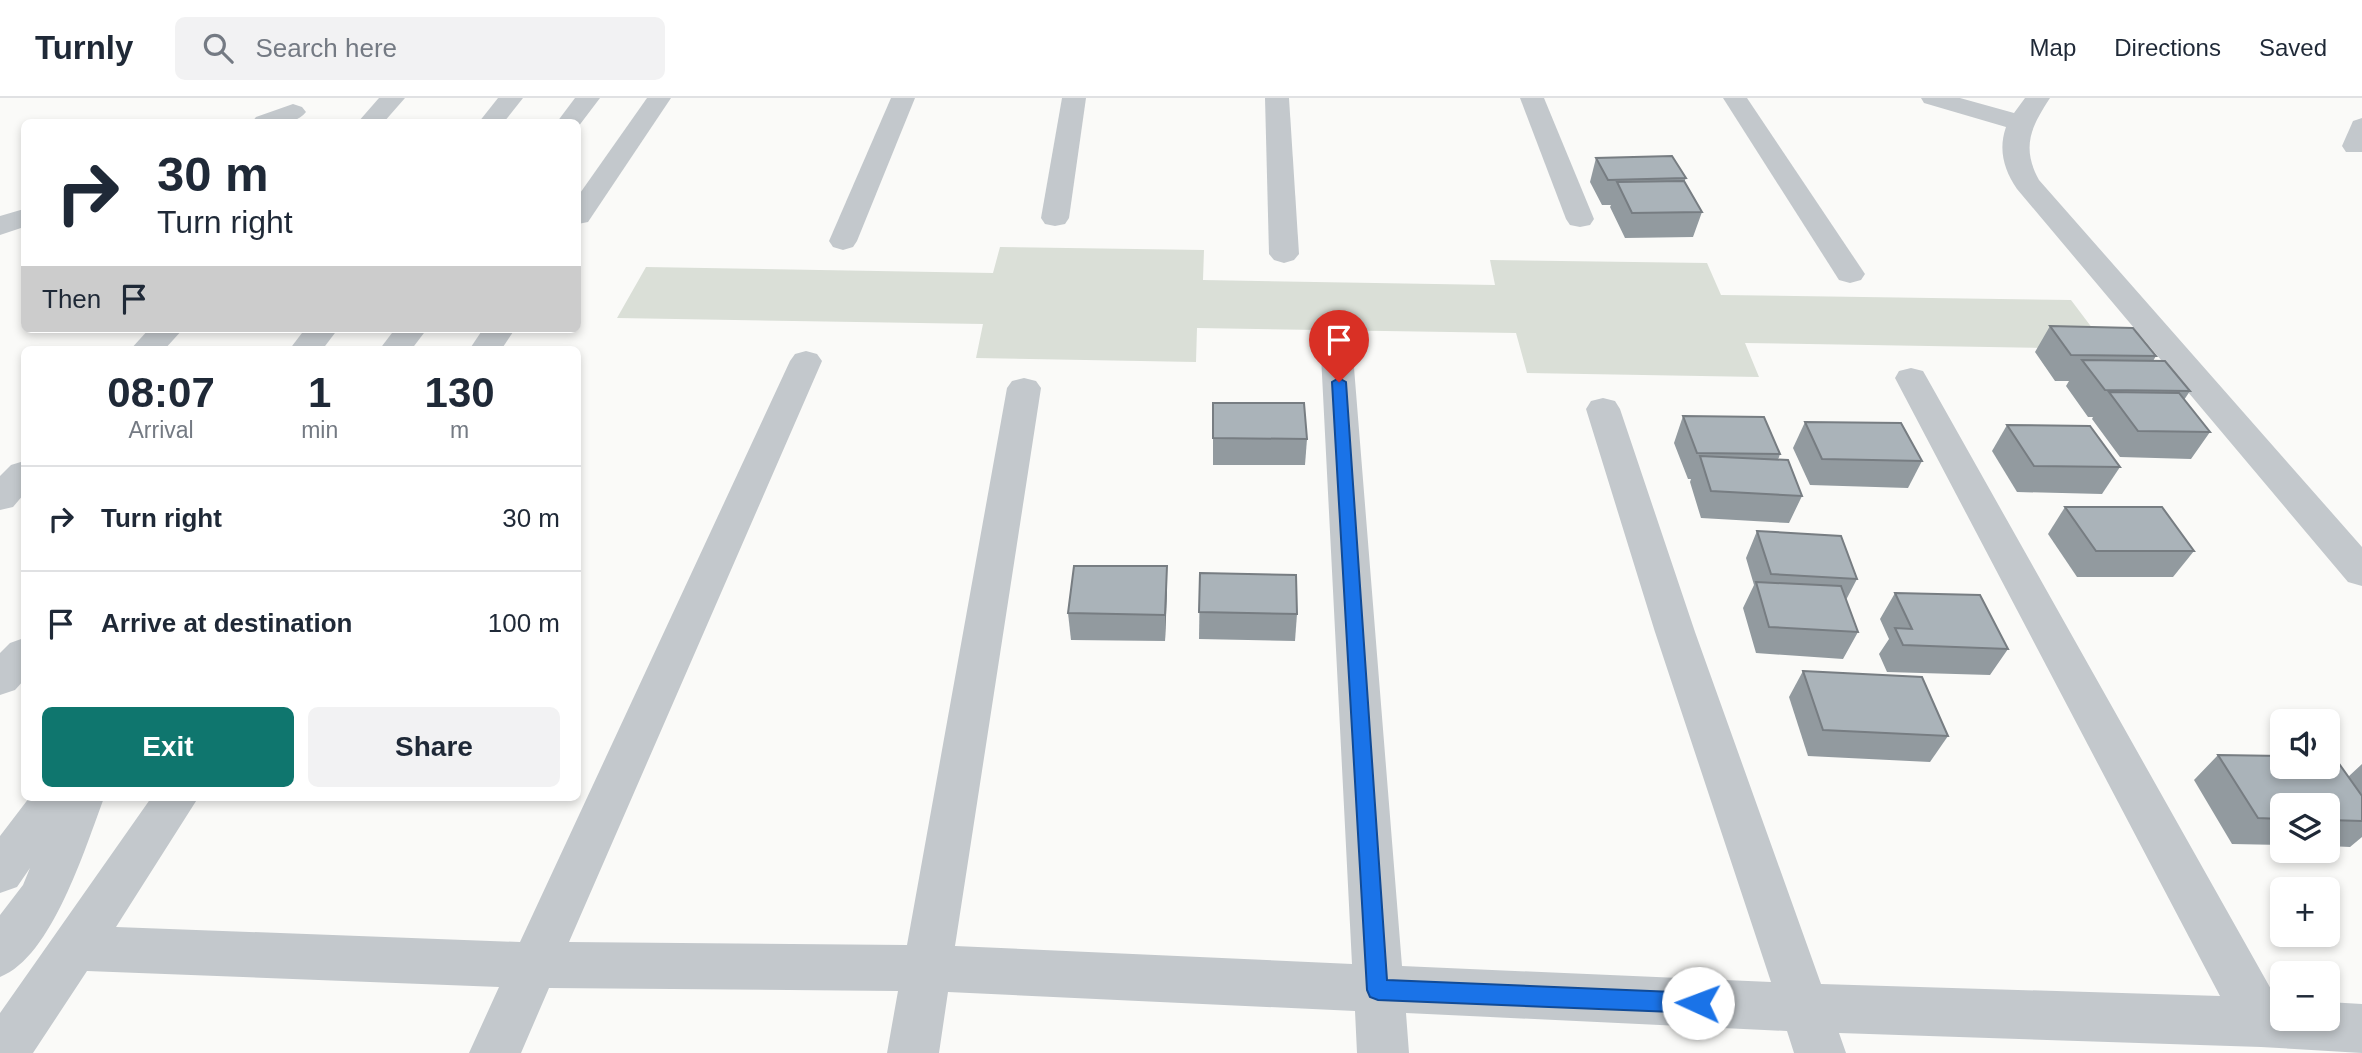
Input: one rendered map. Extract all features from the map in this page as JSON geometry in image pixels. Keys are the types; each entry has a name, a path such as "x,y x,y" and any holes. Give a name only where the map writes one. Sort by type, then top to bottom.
{"street":[{"path":"373,119 393,98"},
{"path":"494,119 511,98"},
{"path":"571,119 588,98"},
{"path":"581,212 659,98"},
{"path":"843,242 903,98"},
{"path":"1055,218 1074,98"},
{"path":"1277,98 1284,254"},
{"path":"1532,98 1580,219"},
{"path":"1735,98 1850,274"},
{"path":"1933,98 2019,122"},
{"path":"2038,98 2019,122 2013,160 2026,183 2362,572"},
{"path":"273,119 292,112"},
{"path":"0,226 21,218"},
{"path":"150,346 163,333"},
{"path":"1337,355 1383,1053"},
{"path":"495,1053 532,965 806,360"},
{"path":"1911,378 2261,1022"},
{"path":"913,1053 1024,388"},
{"path":"1602,409 1675,632 1820,1053"},
{"path":"0,463 21,464"},
{"path":"0,498 21,476"},
{"path":"0,679 21,657"},
{"path":"0,872 53,801"},
{"path":"0,954 41,898 81,801"},
{"path":"3,1053 174,801"},
{"path":"72,948 532,965 928,968 1378,990 2261,1022 2362,1029"}],"shaded area":[{"path":"1000,247 1204,250 1203,280 1495,285 1490,260 1707,263 1721,295 2071,300 2108,349 1745,343 1759,377 1527,373 1516,333 1197,328 1196,362 976,358 983,324 617,318 646,267 993,273"}],"building":[{"path":"1672,156 1686,178 1608,180 1596,158"},
{"path":"1684,181 1702,212 1632,213 1617,182"},
{"path":"2050,326 2133,328 2156,356 2071,355"},
{"path":"2082,360 2165,361 2190,391 2105,390"},
{"path":"2109,392 2179,393 2210,432 2138,431"},
{"path":"1213,403 1304,403 1307,439 1213,438"},
{"path":"1683,416 1764,417 1780,454 1697,453"},
{"path":"1805,422 1901,423 1922,461 1822,459"},
{"path":"2007,425 2090,426 2120,467 2034,466"},
{"path":"1700,456 1788,460 1802,496 1711,491"},
{"path":"2065,507 2162,507 2194,551 2096,551"},
{"path":"1757,531 1841,536 1857,579 1771,574"},
{"path":"1074,566 1167,566 1165,615 1068,613"},
{"path":"1200,573 1296,575 1297,614 1199,612"},
{"path":"1756,582 1841,586 1858,632 1769,627"},
{"path":"1895,593 1980,595 2008,649 1903,645 1895,628 1912,629"},
{"path":"1803,671 1922,677 1948,736 1823,730"},
{"path":"2218,755 2270,756 2270,779 2340,779 2340,765 2362,796 2362,821 2340,820 2340,793 2270,793 2270,818 2258,818"}],"route":[{"path":"1339,382 1378,990 1698,1003"}]}
